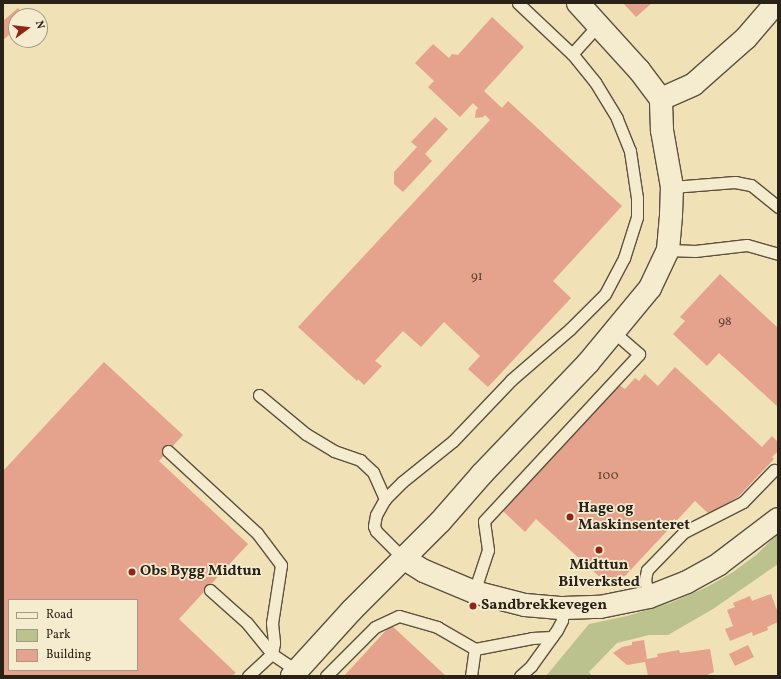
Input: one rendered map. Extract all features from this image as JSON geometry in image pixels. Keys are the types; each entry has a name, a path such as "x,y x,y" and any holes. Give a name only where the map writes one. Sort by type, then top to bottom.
{"street":[{"path":"295,673 352,610 440,522 482,474 615,333 650,288 668,250 672,188 662,130 662,99 639,70 578,3"},
{"path":"662,99 694,84 746,38 776,3"},
{"path":"403,558 424,571 474,592 525,604 563,608 600,607 649,596 688,582 719,564 778,519"}],"lane":[{"path":"403,558 376,530 374,526 378,511 385,499 402,482 453,441 511,380 570,329 599,300 604,294 624,258 636,217 636,192 630,151 617,118 595,82 572,54 518,3"},
{"path":"572,54 598,25"},
{"path":"672,188 735,182 752,185 778,207"},
{"path":"668,250 695,251 747,245 778,254"},
{"path":"474,592 488,550 484,521 638,354 615,333"},
{"path":"259,395 306,434 334,451 360,460 373,472 385,499"},
{"path":"168,451 258,533 281,565 272,623 274,643 272,654 248,676"},
{"path":"649,596 645,580 647,570 684,532 743,502 774,470"},
{"path":"210,590 247,623 272,654 295,673"},
{"path":"520,676 552,637 562,620 563,608"},
{"path":"326,676 375,627 399,616 437,628 475,649 532,638 552,637"},
{"path":"471,676 475,649"}],"green space":[{"path":"778,534 778,564 713,609 668,635 649,635 617,643 589,672 592,676 546,676 589,624 627,616 670,603 707,587 733,572 756,555"}],"building":[{"path":"623,3 652,3 636,17"},
{"path":"8,17 8,36 3,40 3,21"},
{"path":"492,17 524,47 484,91 502,108 508,101 622,206 553,281 571,298 488,387 468,369 480,356 444,322 421,347 403,331 375,361 382,366 364,385 358,379 357,381 298,327 490,120 485,115 483,117 475,118 476,110 478,108 473,103 460,117 428,87 434,81 415,63 433,44 449,58 452,54 458,55"},
{"path":"435,117 448,129 425,154 432,161 403,192 394,184 394,172 417,147 411,142"},
{"path":"720,274 778,328 778,407 719,353 707,366 673,334 685,321 680,317"},
{"path":"104,362 183,435 159,461 248,544 179,619 236,673 232,676 3,676 3,471"},
{"path":"675,367 762,447 772,436 778,442 778,451 772,457 774,459 738,497 709,514 695,501 625,576 603,580 536,519 525,532 503,511 619,385 625,389 635,378 639,381 645,374 658,386"},
{"path":"771,594 778,613 778,622 767,627 768,630 753,636 752,632 730,641 725,629 733,626 727,610 735,607 733,603 750,596 752,601"},
{"path":"391,625 446,676 344,676"},
{"path":"644,640 647,659 658,657 657,654 679,650 680,653 710,649 714,672 705,676 648,676 645,662 627,665 613,653 622,647 632,645 632,642"},
{"path":"748,645 754,657 735,666 729,654"}],"place":[{"name":"Hage og Maskinsenteret","path":"570,517"},
{"name":"Midttun Bilverksted","path":"599,550"},
{"name":"Obs Bygg Midtun","path":"132,572"},
{"name":"Sandbrekkevegen","path":"473,606"}]}
